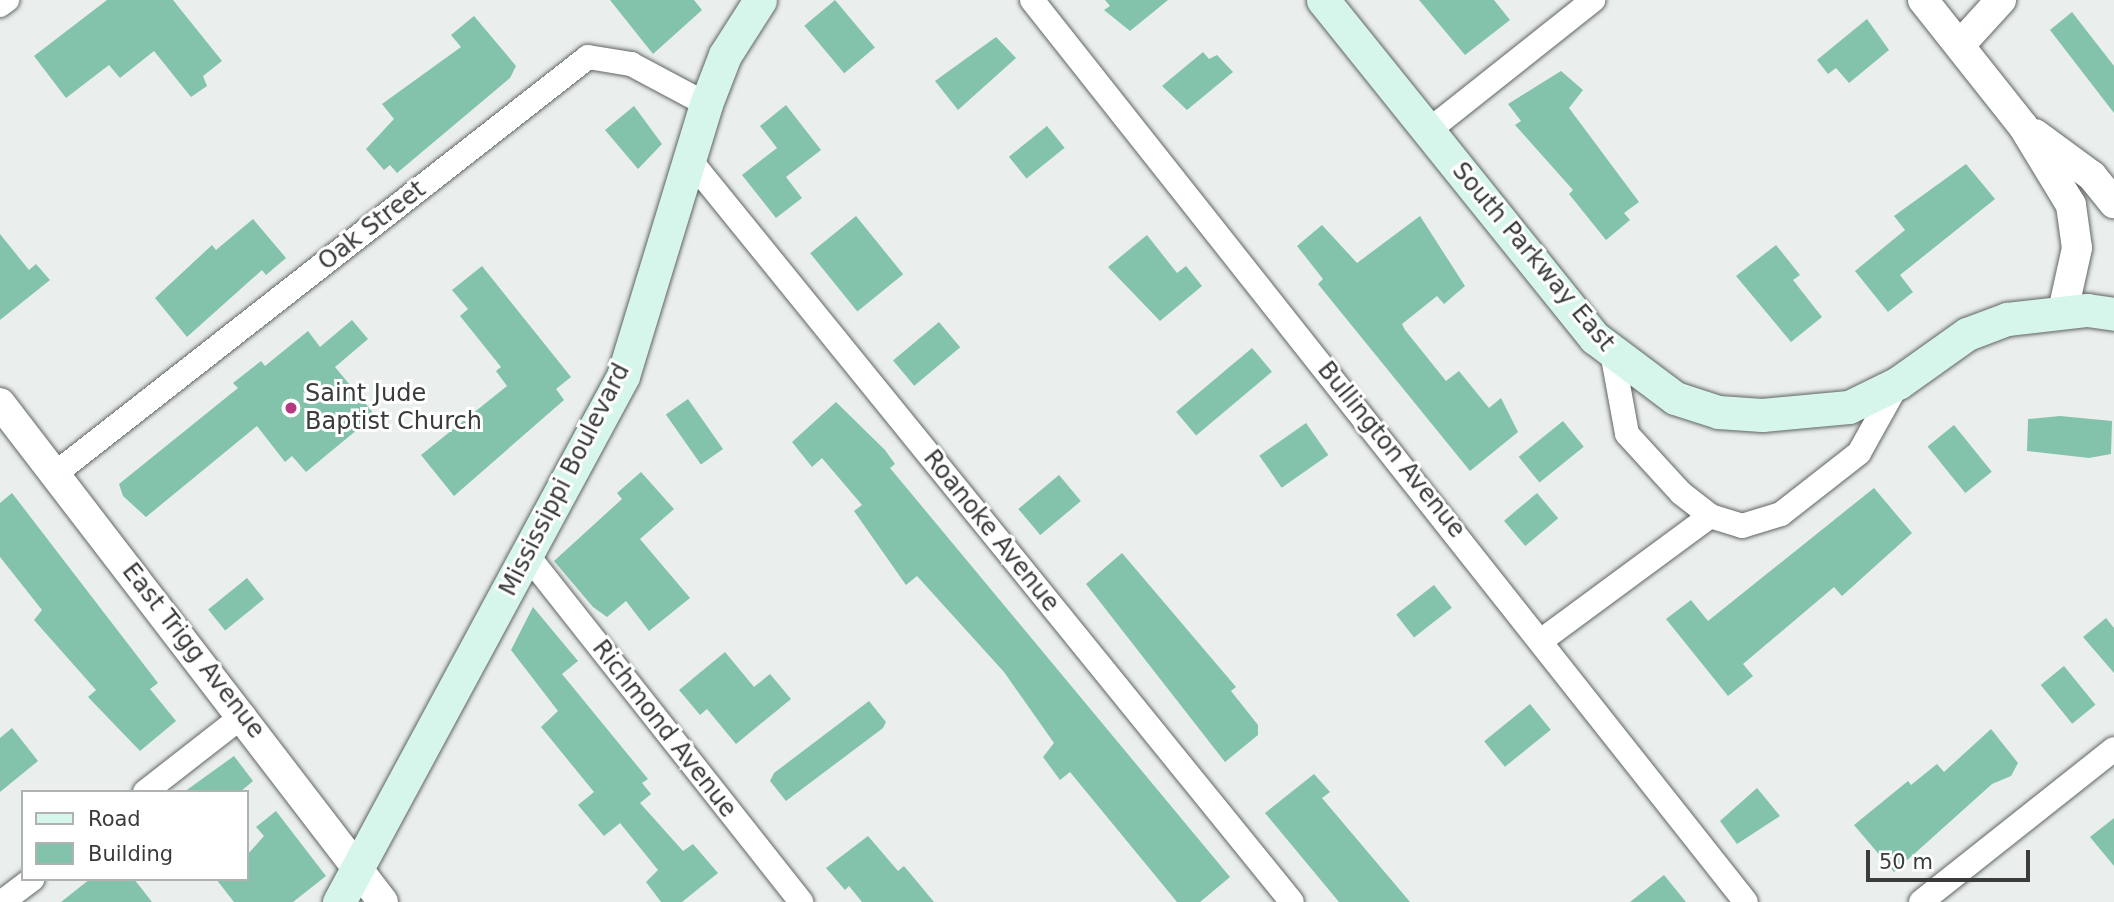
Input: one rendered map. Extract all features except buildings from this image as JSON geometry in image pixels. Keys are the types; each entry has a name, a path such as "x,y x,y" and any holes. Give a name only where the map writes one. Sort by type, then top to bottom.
{"main road":[{"name":"Mississippi Boulevard","path":"340,902 623,376 706,104 725,55 760,0"},
{"name":"South Parkway East","path":"1323,0 1427,131 1612,352 1675,398 1718,412 1762,415 1849,407 1898,383 1968,334 2007,319 2063,312 2114,314"}],"street":[{"path":"0,5 7,0"},
{"name":"Bullington Avenue","path":"1032,0 1542,640 1746,902"},
{"path":"1427,131 1594,0"},
{"path":"1923,0 2023,126 2071,205 2077,248 2063,312"},
{"path":"1960,45 2001,0"},
{"name":"Oak Street","path":"56,473 588,57 631,64 706,104"},
{"path":"2023,126 2092,176 2114,203"},
{"name":"Roanoke Avenue","path":"690,160 1292,902"},
{"path":"1612,352 1628,434 1710,516 1742,526 1781,514 1859,453 1898,383"},
{"name":"East Trigg Avenue","path":"0,403 244,715 383,902"},
{"path":"1542,640 1710,516"},
{"name":"Richmond Avenue","path":"528,556 801,902"},
{"path":"148,790 244,715"},
{"path":"1921,902 2114,749"},
{"path":"0,897 3,902 29,881"}],"place":[{"name":"Saint Jude Baptist Church","path":"291,408"}]}
